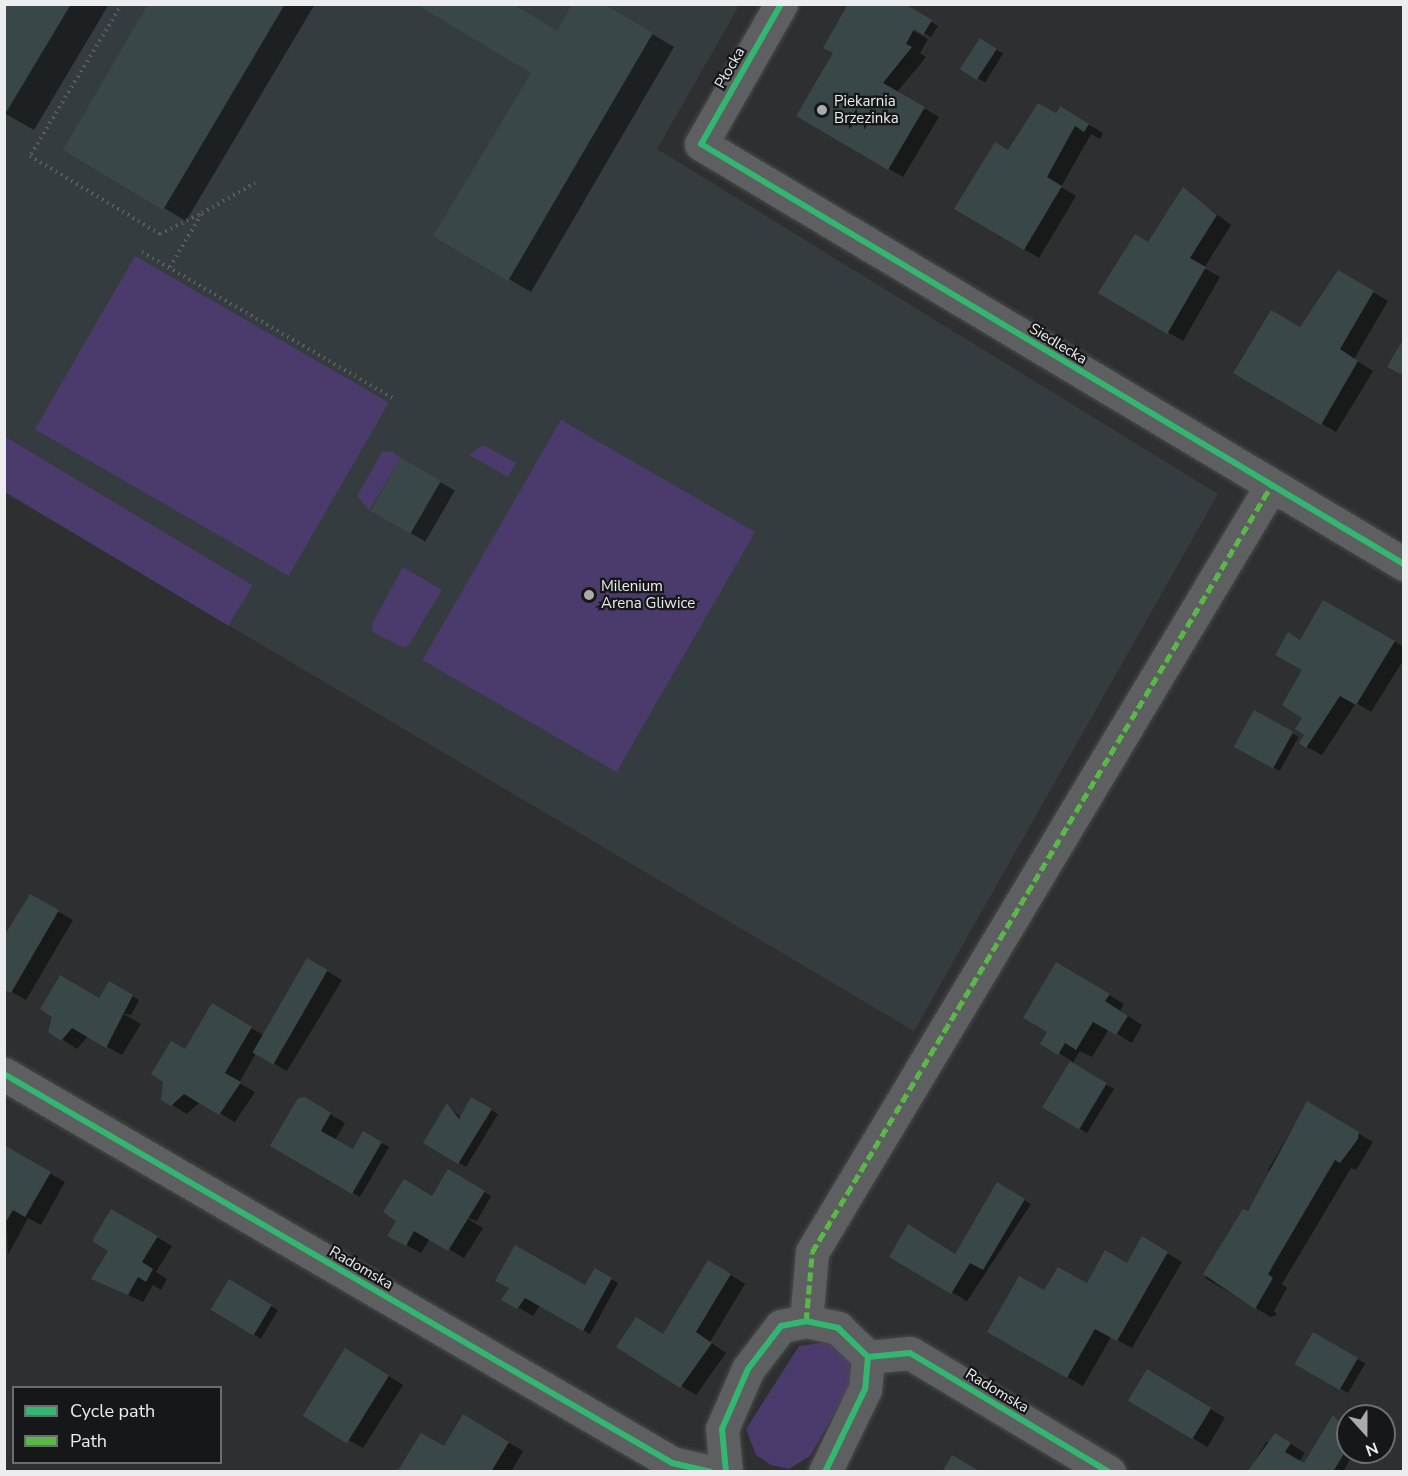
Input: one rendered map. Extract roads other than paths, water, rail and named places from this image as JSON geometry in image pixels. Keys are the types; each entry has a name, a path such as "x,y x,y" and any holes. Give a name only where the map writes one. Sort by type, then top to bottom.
{"street":[{"name":"Płocka","path":"700,144 781,4"},
{"name":"Siedlecka","path":"700,144 1404,564"},
{"path":"806,1321 812,1252 1271,486"},
{"name":"Radomska","path":"4,1074 672,1463 710,1472"},
{"path":"726,1472 722,1429 748,1369 781,1326 806,1321 838,1328 868,1357 865,1389 825,1472"},
{"name":"Radomska","path":"868,1357 910,1353 1109,1472"}],"place":[{"name":"Piekarnia Brzezinka","path":"822,110"},
{"name":"Milenium Arena Gliwice","path":"589,595"}]}
